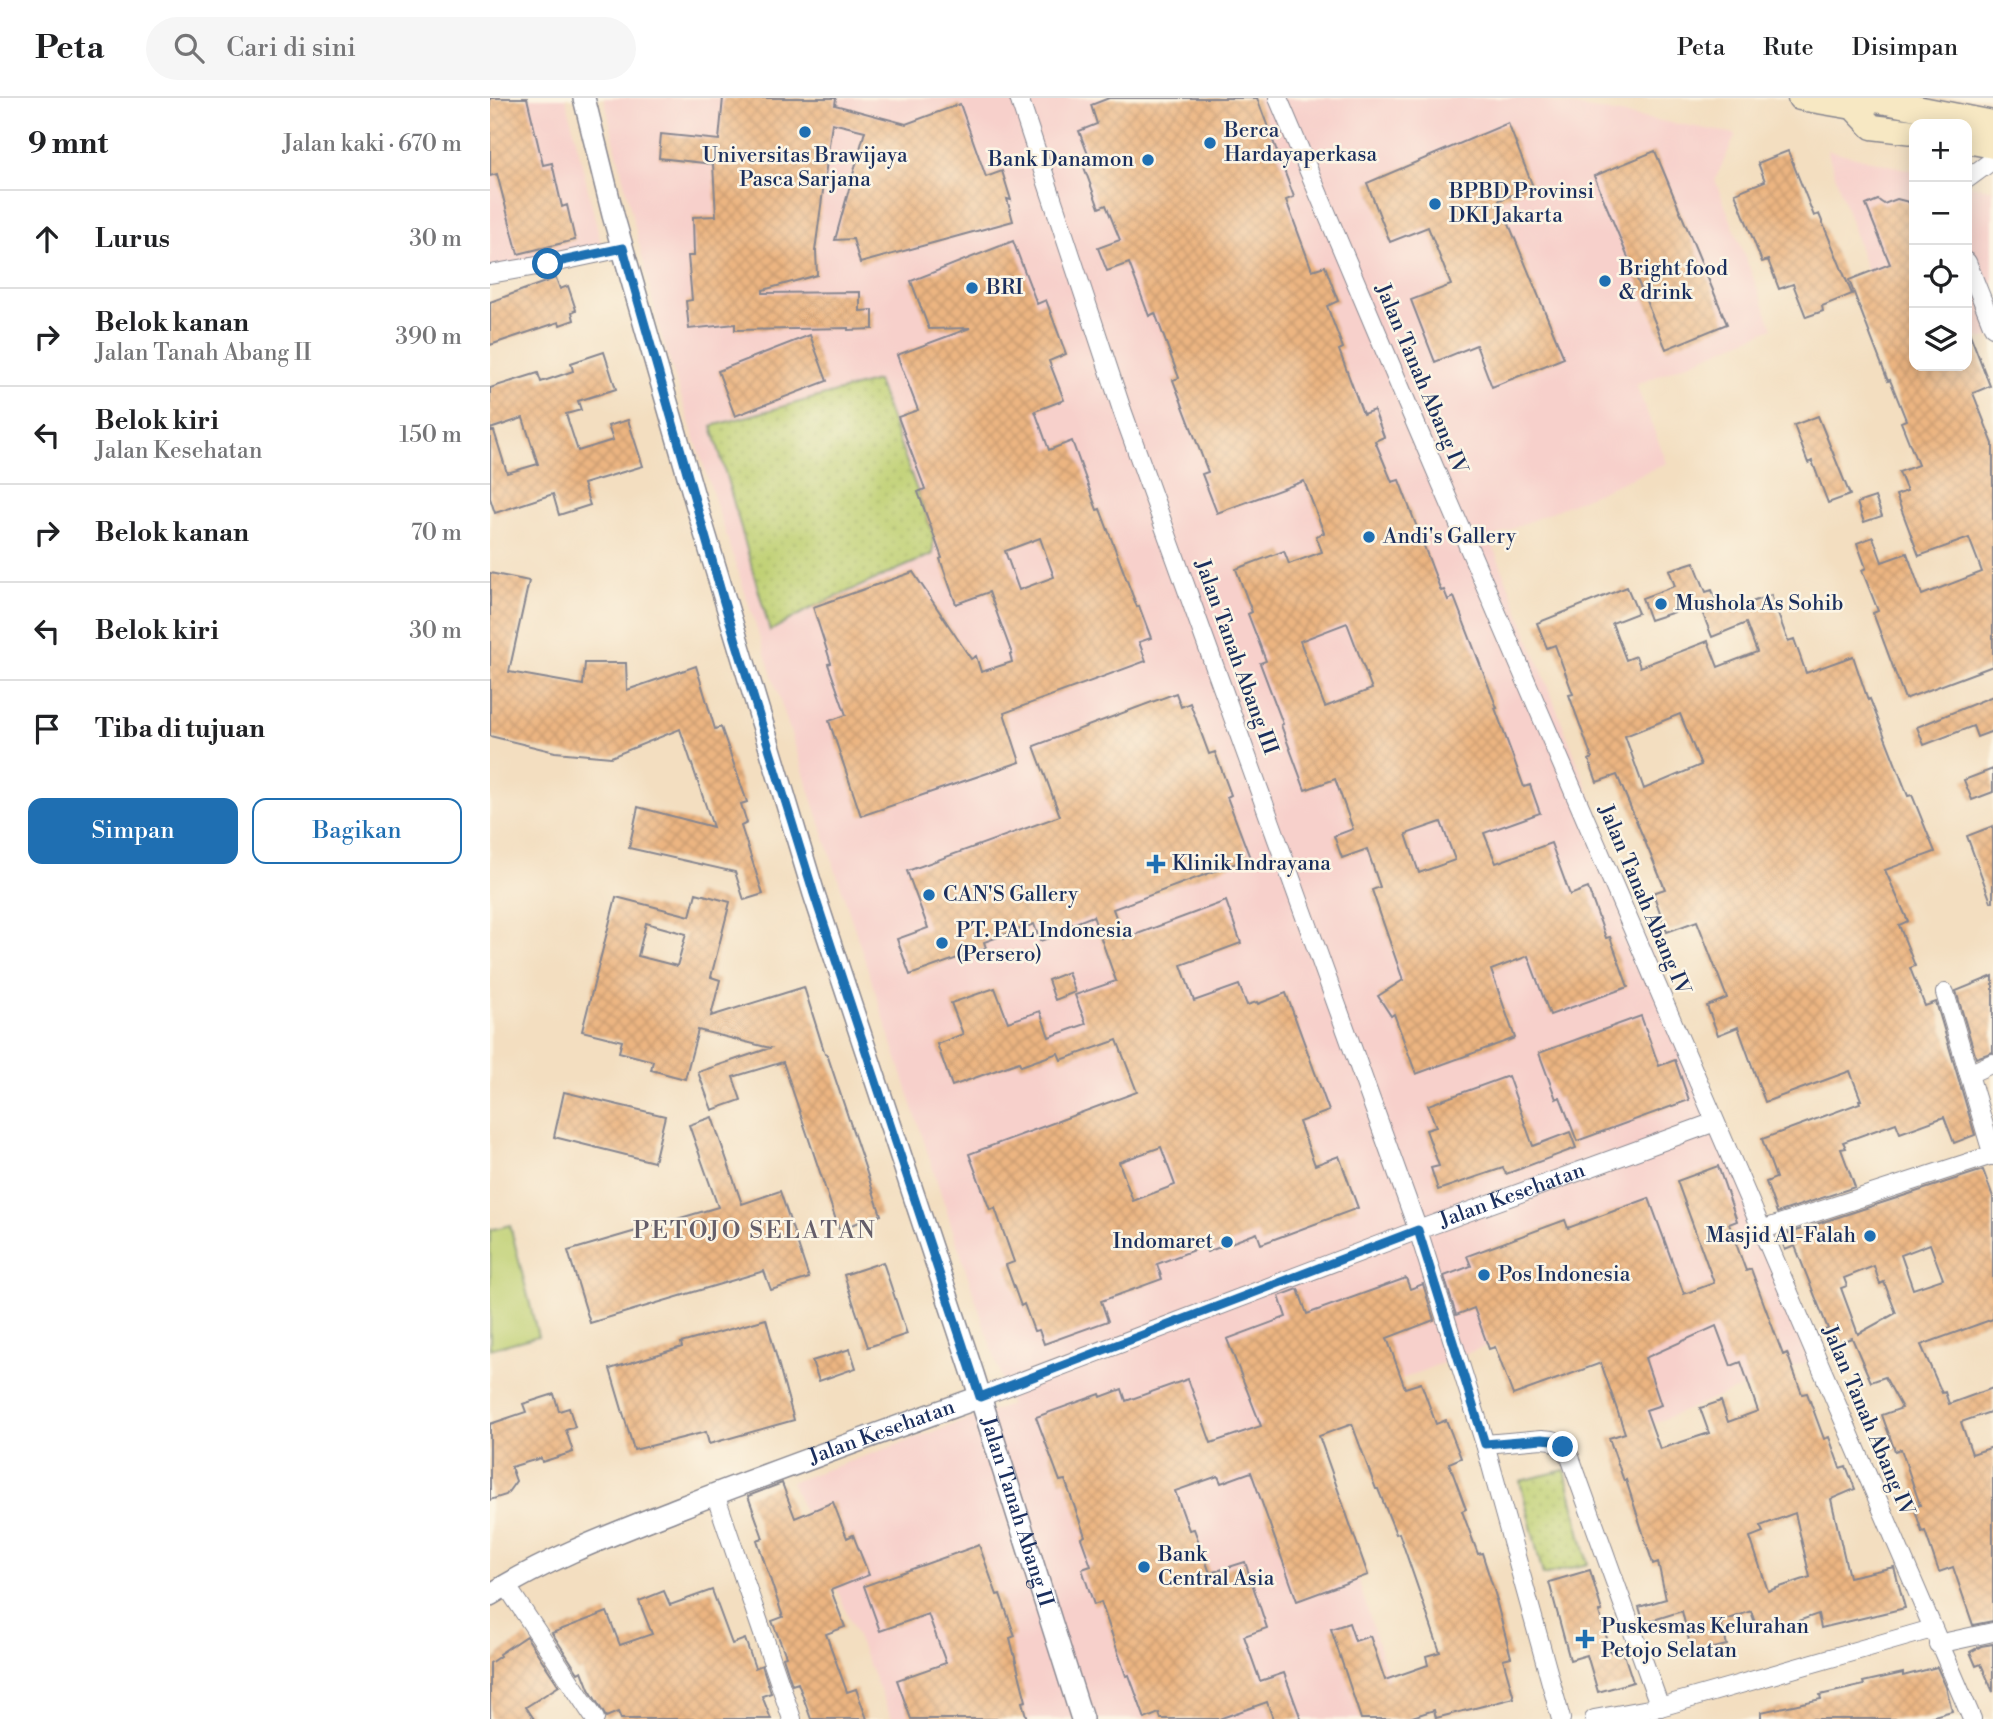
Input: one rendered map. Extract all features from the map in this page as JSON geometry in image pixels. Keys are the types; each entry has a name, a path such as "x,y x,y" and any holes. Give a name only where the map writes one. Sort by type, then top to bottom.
{"main road":[{"path":"1800,98 1853,107 1876,100 1993,123"},
{"path":"1853,107 1872,127 1909,131"},
{"path":"1972,142 1993,146"}],"street":[{"name":"Jalan Tanah Abang II","path":"584,98 623,248 724,602 814,894 980,1397 1082,1719"},
{"name":"Jalan Tanah Abang III","path":"1019,98 1122,410 1418,1230 1485,1444 1561,1719"},
{"name":"Jalan Tanah Abang IV","path":"1278,98 1972,1719"},
{"path":"1972,175 1993,160"},
{"path":"490,274 623,248"},
{"path":"1972,274 1993,327"},
{"path":"1761,1230 1993,1155 1945,993"},
{"path":"1969,1074 1993,1063"},
{"name":"Jalan Kesehatan","path":"498,1590 600,1539 715,1494 980,1397 1418,1230 1715,1122"},
{"path":"1485,1444 1542,1439 1553,1440 1563,1447 1570,1458 1660,1707"},
{"path":"715,1494 792,1719"},
{"path":"498,1590 595,1719"},
{"path":"1594,1719 1660,1707 1935,1637 1993,1632"}],"shaded area":[{"path":"490,98 566,98 604,256 490,274"},
{"path":"604,98 1528,98 1736,134 1715,180 1773,328 1636,385 1667,463 1490,538 1810,1360 1647,1426 1597,1302 1308,1416 1401,1719 892,1719 791,1482 1010,1405 660,332"},
{"path":"1827,150 1909,170 1909,327 1884,324"},
{"path":"1972,185 1993,190 1993,336 1986,339 1972,337"}],"green space":[{"path":"877,381 933,534 933,554 813,607 770,631 712,426"},
{"path":"510,1225 538,1336 490,1349 490,1230"},
{"path":"1565,1470 1588,1564 1543,1575 1520,1481"}],"building":[{"path":"490,98 527,98 543,165 552,163 562,207 567,205 575,240 518,254 497,174 490,176"},
{"path":"723,98 836,98 835,105 906,124 960,104 986,177 1002,171 1011,200 1007,199 1013,221 860,263 853,239 835,240 865,131 832,123 815,251 817,275 763,290 763,293 860,292 860,311 873,310 873,329 735,330 735,324 689,329 686,301 692,300 688,256 694,256 693,217 716,216 713,164 659,158 661,134 719,140"},
{"path":"1109,98 1257,98 1294,197 1286,200 1312,270 1325,266 1338,301 1327,306 1343,348 1339,350 1363,414 1374,410 1384,437 1375,441 1392,482 1399,480 1441,591 1444,590 1448,600 1454,597 1524,787 1530,785 1540,813 1484,833 1496,863 1551,843 1570,895 1588,888 1628,987 1550,1015 1528,956 1491,970 1515,1038 1416,1074 1394,1014 1391,1016 1378,996 1403,980 1372,890 1380,887 1367,849 1342,858 1334,836 1353,829 1335,779 1305,790 1260,663 1266,661 1248,614 1252,612 1236,569 1284,551 1289,564 1322,552 1316,536 1324,533 1304,481 1217,513 1202,474 1208,472 1173,380 1179,378 1155,313 1149,316 1129,263 1107,271 1098,248 1120,240 1106,205 1099,208 1081,159 1089,157 1079,131 1097,124 1091,105","holes":["1347,623 1372,689 1325,707 1300,641","1441,822 1455,860 1419,873 1406,834"]},
{"path":"1508,123 1533,187 1499,200 1564,358 1492,387 1476,345 1435,362 1411,300 1451,285 1428,227 1390,242 1367,183"},
{"path":"1655,151 1727,324 1666,349 1594,176"},
{"path":"1788,151 1814,216 1819,214 1852,294 1822,306 1823,311 1806,317 1793,284 1779,289 1768,260 1762,262 1735,193 1765,181 1758,163"},
{"path":"1897,199 1909,202 1909,371 1972,371 1972,339 1990,386 1973,393 1993,444 1993,666 1905,699 1873,613 1878,611 1862,570 1866,568 1857,543 1873,537 1882,562 1907,553 1922,595 1982,572 1969,538 1919,556 1896,495 1907,491 1899,472 1918,465 1901,422 1906,420 1849,280 1890,264 1866,205 1878,200 1884,204"},
{"path":"1013,241 1037,304 1046,300 1066,354 1049,361 1064,400 1035,411 1049,450 1072,441 1097,510 1100,509 1151,638 1139,642 1146,661 1004,713 1020,762 861,816 829,721 846,715 828,664 831,663 813,607 913,572 971,659 976,656 981,672 1012,662 1012,654 989,592 956,604 918,492 925,489 898,417 918,410 897,355 970,328 929,329 911,281","holes":["1040,538 1054,577 1019,590 1005,551"]},
{"path":"556,278 560,289 568,286 576,310 572,312 574,320 560,325 559,322 490,345 490,302"},
{"path":"810,335 827,381 735,416 718,371"},
{"path":"604,352 616,389 578,401 581,410 566,414 578,451 613,440 608,426 628,420 643,466 583,484 590,505 559,515 553,494 495,513 490,498 490,431 494,431 507,473 538,464 523,418 490,429 490,388 538,373 541,382 573,371 571,363"},
{"path":"1818,416 1850,495 1828,503 1812,461 1808,463 1794,425"},
{"path":"1875,497 1882,516 1864,522 1857,503"},
{"path":"1694,562 1706,592 1712,590 1721,613 1771,595 1788,641 1794,639 1806,673 1853,656 1868,700 1870,699 1908,796 1912,795 1935,852 1885,870 1908,921 1899,925 1915,966 1910,968 1925,1006 1936,1002 1975,1135 1954,1143 1944,1117 1900,1133 1896,1123 1843,1142 1846,1148 1841,1149 1855,1187 1777,1213 1766,1182 1776,1178 1762,1139 1860,1103 1850,1071 1765,1102 1738,1027 1718,1035 1707,1006 1727,998 1697,921 1667,932 1653,893 1665,889 1617,775 1597,782 1589,760 1592,758 1569,695 1573,694 1555,645 1547,648 1537,623 1627,587 1638,613 1612,623 1626,660 1636,656 1640,667 1708,641 1718,667 1757,652 1746,623 1712,637 1699,604 1650,620 1642,598 1675,586 1669,570","holes":["1680,714 1701,765 1644,789 1625,736"]},
{"path":"490,573 529,581 509,672 583,685 585,663 626,663 627,690 696,666 715,729 721,727 747,802 741,804 747,823 741,826 763,894 744,900 735,872 629,848 638,807 713,827 680,729 611,757 555,752 490,736"},
{"path":"1176,693 1181,707 1190,703 1209,754 1215,752 1231,795 1227,797 1250,858 1113,909 1124,939 1226,901 1241,943 1181,965 1194,1001 1239,985 1247,1005 1258,1004 1286,993 1329,1111 1299,1122 1315,1165 1339,1156 1358,1208 1261,1244 1257,1233 1207,1252 1204,1246 1157,1264 1162,1279 1101,1301 1108,1321 1044,1344 1039,1330 1034,1331 1024,1304 1021,1306 1006,1265 1014,1262 995,1208 990,1210 969,1154 1137,1092 1117,1040 1061,1060 1058,1053 1021,1066 1019,1062 952,1086 937,1044 963,1034 951,1003 995,988 1008,1022 1040,1011 1049,1037 1086,1024 1075,995 1116,981 1093,916 1062,928 1064,933 1040,941 1034,924 984,942 986,948 910,975 897,939 928,928 907,871 1060,816 1034,746","holes":["1161,1147 1175,1185 1133,1201 1119,1162"]},
{"path":"1993,696 1993,731 1977,737 1973,726 1924,745 1917,727"},
{"path":"1993,769 1993,792 1972,800 1964,780"},
{"path":"1993,826 1993,902 1991,902 1967,836"},
{"path":"696,893 730,902 711,977 720,980 711,1016 804,987 881,1215 839,1229 783,1062 733,1077 741,1100 712,1110 698,1072 770,1048 698,1030 685,1079 651,1070 653,1061 619,1052 622,1041 582,1031 616,897 690,916","holes":["646,923 686,934 677,966 638,956"]},
{"path":"1068,972 1075,992 1055,1000 1048,980"},
{"path":"1993,976 1993,1052 1976,1058 1956,991"},
{"path":"1641,1016 1659,1066 1675,1060 1689,1100 1577,1141 1560,1097 1556,1099 1539,1053"},
{"path":"1508,1076 1533,1146 1570,1132 1576,1148 1506,1174 1503,1168 1438,1190 1431,1168 1439,1166 1426,1130 1436,1127 1428,1105"},
{"path":"564,1092 665,1116 654,1162 554,1137"},
{"path":"712,1117 742,1204 780,1191 809,1278 771,1290 764,1271 590,1323 568,1251 718,1207 689,1125"},
{"path":"1718,1166 1737,1221 1729,1224 1746,1271 1751,1269 1783,1355 1787,1353 1802,1394 1807,1393 1824,1439 1829,1437 1840,1468 1846,1466 1855,1489 1831,1499 1849,1577 1894,1567 1905,1608 1821,1628 1818,1614 1781,1627 1778,1618 1756,1626 1751,1611 1721,1622 1727,1645 1692,1653 1682,1611 1644,1623 1639,1607 1666,1599 1658,1562 1653,1564 1626,1480 1624,1481 1609,1438 1625,1433 1601,1363 1513,1395 1495,1347 1489,1349 1474,1308 1456,1315 1444,1276 1471,1266 1467,1256 1565,1220 1568,1228 1649,1198 1684,1294 1714,1283 1677,1181","holes":["1716,1326 1731,1366 1741,1362 1758,1411 1728,1422 1721,1401 1700,1408 1709,1433 1660,1449 1646,1410 1661,1405 1645,1358","1795,1513 1810,1577 1768,1591 1750,1537 1763,1532 1760,1526"]},
{"path":"1983,1170 1993,1197 1993,1319 1921,1345 1949,1404 1993,1388 1993,1411 1961,1422 1972,1454 1993,1447 1993,1621 1973,1625 1953,1567 1939,1572 1914,1507 1920,1505 1901,1449 1895,1451 1882,1415 1902,1408 1885,1377 1871,1382 1852,1338 1831,1345 1825,1330 1828,1329 1795,1246 1785,1250 1780,1236","holes":["1930,1244 1943,1279 1913,1289 1901,1255","1874,1266 1880,1284 1884,1282 1896,1313 1858,1334 1841,1288 1847,1286 1844,1278"]},
{"path":"883,1262 907,1334 868,1347 844,1275"},
{"path":"1406,1278 1410,1289 1423,1284 1434,1320 1387,1338 1405,1388 1421,1383 1436,1424 1446,1420 1461,1458 1449,1463 1466,1509 1462,1511 1478,1554 1482,1553 1497,1600 1511,1657 1503,1659 1514,1698 1436,1718 1434,1710 1406,1719 1361,1719 1331,1629 1349,1623 1355,1641 1370,1636 1385,1680 1428,1665 1426,1656 1440,1652 1399,1533 1396,1534 1376,1489 1352,1424 1319,1436 1368,1575 1297,1601 1251,1472 1221,1483 1218,1476 1175,1491 1189,1530 1194,1529 1210,1573 1245,1562 1267,1628 1244,1636 1260,1681 1284,1673 1301,1719 1273,1719 1267,1702 1219,1719 1161,1719 1159,1713 1145,1719 1129,1675 1126,1676 1101,1602 1094,1605 1082,1569 1091,1566 1081,1538 1085,1536 1065,1480 1060,1481 1036,1417 1100,1394 1101,1397 1122,1389 1126,1401 1188,1379 1211,1443 1261,1426 1227,1339 1286,1317 1279,1296 1298,1289 1307,1314"},
{"path":"766,1319 794,1420 709,1444 706,1432 634,1450 610,1369 682,1347 681,1343"},
{"path":"850,1349 856,1368 819,1381 812,1361"},
{"path":"554,1394 559,1411 569,1408 575,1427 566,1430 573,1452 542,1462 541,1458 511,1467 516,1481 506,1495 490,1500 490,1424 526,1412 523,1404"},
{"path":"782,1483 795,1518 833,1502 847,1538 853,1535 869,1575 831,1590 845,1627 826,1634 847,1692 856,1689 867,1719 811,1719 798,1683 792,1685 783,1657 786,1656 772,1621 783,1617 757,1540 763,1538 748,1496"},
{"path":"979,1545 1015,1636 1010,1638 1026,1701 1022,1702 1027,1719 911,1719 897,1680 946,1663 928,1614 880,1631 864,1586"},
{"path":"1590,1570 1611,1652 1622,1648 1633,1682 1598,1692 1587,1655 1570,1660 1549,1582"},
{"path":"712,1590 732,1644 745,1639 755,1668 762,1665 771,1693 762,1696 771,1719 621,1719 618,1712 606,1717 589,1689 582,1671 578,1673 552,1633 607,1612 620,1645 652,1634 639,1601 664,1591 670,1605"},
{"path":"526,1636 559,1686 526,1707 534,1719 490,1719 490,1663"},
{"path":"1993,1644 1993,1692 1981,1664 1976,1666 1970,1652"},
{"path":"1937,1667 1952,1711 1923,1719 1761,1719 1761,1712 1821,1699 1820,1695 1864,1685 1863,1682"}],"place":[{"name":"Universitas Brawijaya Pasca Sarjana","path":"805,132"},
{"name":"Berca Hardayaperkasa","path":"1210,143"},
{"name":"Bank Danamon","path":"1148,160"},
{"name":"BPBD Provinsi DKI Jakarta","path":"1435,204"},
{"name":"Bright food & drink","path":"1605,281"},
{"name":"BRI","path":"972,288"},
{"name":"Andi's Gallery","path":"1369,537"},
{"name":"Mushola As Sohib","path":"1661,604"},
{"name":"Klinik Indrayana","path":"1156,864"},
{"name":"CAN'S Gallery","path":"929,895"},
{"name":"PT. PAL Indonesia (Persero)","path":"942,943"},
{"name":"Masjid Al-Falah","path":"1870,1236"},
{"name":"Indomaret","path":"1227,1242"},
{"name":"Pos Indonesia","path":"1484,1275"},
{"name":"Bank Central Asia","path":"1144,1567"},
{"name":"Puskesmas Kelurahan Petojo Selatan","path":"1585,1639"}],"district":[{"name":"PETOJO SELATAN","path":"755,1231"}],"route":[{"path":"548,264 623,248 724,602 814,894 980,1397 1418,1230 1485,1444 1542,1439 1553,1440 1563,1447"}]}
